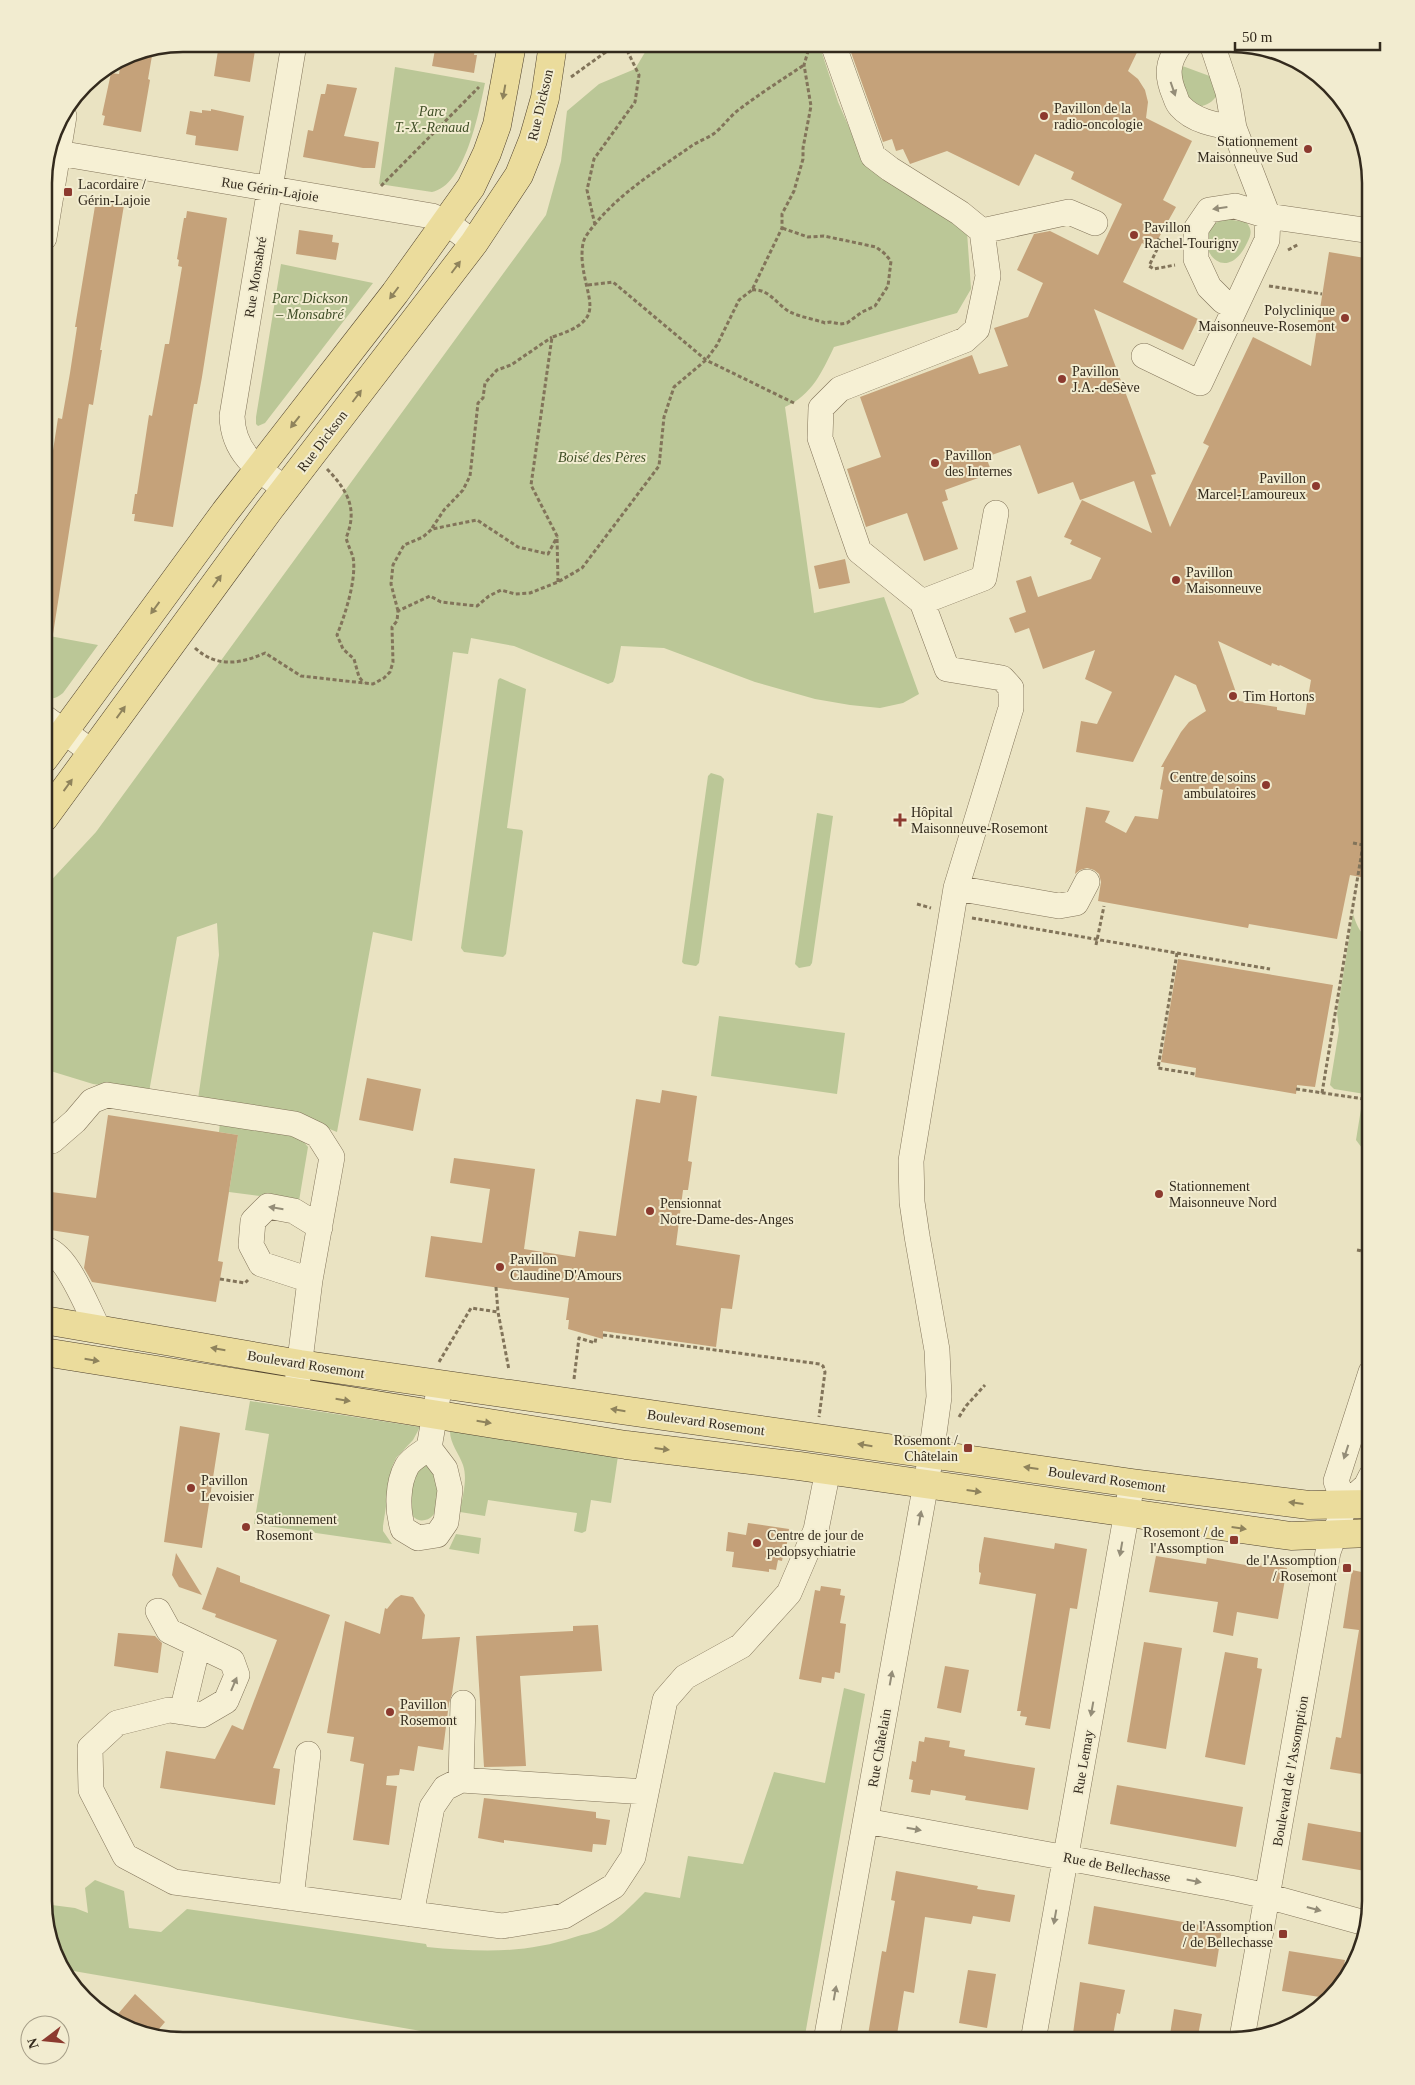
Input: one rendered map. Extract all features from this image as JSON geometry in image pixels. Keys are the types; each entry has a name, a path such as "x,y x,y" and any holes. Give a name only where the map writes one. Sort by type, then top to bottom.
{"main road":[{"path":"54,724 258,469 395,293 471,187 488,153 503,96 510,53"},
{"name":"Rue Dickson","path":"53,806 286,489 474,243 520,175 533,140 545,98 552,53"},
{"name":"Boulevard Rosemont","path":"52,1321 300,1364 438,1376 931,1455 1309,1505 1358,1505"},
{"path":"52,1353 626,1445 828,1470 1292,1536 1362,1533"}],"street":[{"name":"Rue Monsabré","path":"286,489 258,469 238,445 234,436 232,416 293,53"},
{"path":"836,53 874,156 890,169 960,213 982,231 988,276 977,329 965,340 840,389 821,408 820,438 859,551 922,602 984,578 996,514"},
{"path":"1173,53 1168,69 1171,87 1179,106 1211,124 1234,128"},
{"path":"1144,356 1200,383 1267,240 1268,216 1234,128 1228,92 1215,53"},
{"path":"53,183 60,139"},
{"name":"Rue Gérin-Lajoie","path":"58,153 432,216 446,222 474,243"},
{"path":"1235,307 1223,302 1209,287 1196,258 1196,229 1209,210 1235,206 1268,216 1362,230"},
{"path":"982,231 1069,212 1095,223"},
{"name":"Rue Châtelain","path":"828,2032 926,1485 939,1397 937,1350 912,1202 911,1161 956,888 1011,708 1011,688 1002,678 947,669 922,602"},
{"path":"54,724 92,752"},
{"path":"956,888 1059,906 1076,903 1087,882"},
{"path":"52,1141 75,1121 92,1101 107,1094 295,1124 318,1135 332,1157 310,1280 295,1393"},
{"path":"310,1280 261,1264 251,1245 253,1221 268,1206 294,1210 320,1228"},
{"path":"52,1252 64,1262 98,1328"},
{"path":"429,1448 436,1414 438,1376"},
{"path":"1358,1505 1336,1481 1362,1400"},
{"path":"158,1611 169,1631 232,1661 237,1675 226,1701 202,1715 169,1710 117,1723 90,1748 91,1790 125,1856 174,1882 502,1926 564,1916 614,1886 632,1857 665,1700 685,1677 741,1646 789,1593 816,1530 828,1470"},
{"name":"Rue Lemay","path":"1035,2032 1132,1483"},
{"name":"Boulevard de l'Assomption","path":"1243,2031 1324,1571 1334,1535 1358,1505"},
{"path":"182,1712 198,1645"},
{"path":"461,1780 463,1703"},
{"path":"292,1898 308,1754"},
{"path":"411,1914 432,1807 445,1788 461,1780 646,1792"},
{"name":"Rue de Bellechasse","path":"866,1821 1267,1896 1361,1922"}],"path":[{"path":"564,83 605,53"},
{"path":"595,226 587,190 594,159 635,102 639,75 628,53"},
{"path":"398,611 430,596 441,602 477,606 489,596 501,590 515,594 530,593 558,582 582,568 659,466 664,417 674,387 706,360 717,345 739,300 752,290 782,228 782,214 794,191 803,159 803,148 811,106 804,65 808,53"},
{"path":"194,647 203,655 226,662 245,662 265,653 301,676 373,684 384,678 390,672 393,662 392,627 397,621 398,611 391,584 393,565 404,545 423,537 432,529 444,510 463,490 470,476 478,403 483,398 485,383 497,370 511,365 552,337 584,323 588,315 590,301 588,285 583,274 582,250 585,238 615,202 639,182 697,142 716,132 741,107 804,65"},
{"path":"381,186 481,85"},
{"path":"752,290 768,294 789,312 825,323 840,324 847,323 874,306 888,286 890,261 876,247 824,236 808,237 782,228"},
{"path":"1157,239 1161,241 1149,266 1154,270 1177,264"},
{"path":"1288,250 1304,242"},
{"path":"588,285 613,282 706,360 794,403"},
{"path":"1260,284 1322,294"},
{"path":"552,337 531,485 558,536 558,582"},
{"path":"327,469 341,487 352,508 352,524 346,538 353,558 353,573 348,607 337,635 344,649 354,659 359,677 364,683"},
{"path":"432,529 478,520 518,546 548,554 558,536"},
{"path":"1353,843 1362,845"},
{"path":"1322,1093 1362,857"},
{"path":"917,904 932,908"},
{"path":"1096,945 1104,906"},
{"path":"970,918 1270,969"},
{"path":"1177,953 1158,1068 1195,1074"},
{"path":"1296,1089 1362,1099"},
{"path":"1357,1250 1362,1251"},
{"path":"220,1279 245,1283"},
{"path":"496,1287 498,1312 511,1380"},
{"path":"438,1376 471,1308 498,1312"},
{"path":"603,1335 820,1364 825,1372 818,1425"},
{"path":"574,1380 579,1338 595,1343 596,1337"},
{"path":"956,1423 966,1406 986,1385"}],"green space":[{"name":"Boisé des Pères","path":"645,53 822,53 838,102 862,157 967,232 971,289 957,313 834,347 815,382 802,396 785,407 814,613 884,597 919,694 903,703 880,708 850,705 815,699 755,682 664,648 621,646 615,677 613,682 608,684 514,646 471,638 468,654 453,652 412,941 373,932 337,1132 297,1116 198,1099 219,955 217,923 177,937 149,1092 93,1084 52,1072 53,879 96,832 546,215 561,161 567,111 599,84 635,69"},
{"path":"1177,64 1215,78 1217,95 1214,99 1201,106 1188,101"},
{"name":"Parc T.-X.-Renaud","path":"395,67 485,83 474,129 462,163 444,187 432,192 379,184"},
{"path":"1225,219 1246,222 1251,232 1239,256 1230,262 1222,263 1209,253 1206,244 1211,226"},
{"name":"Parc Dickson – Monsabré","path":"281,264 373,283 265,423 258,426 256,424 256,417"},
{"path":"53,637 98,645 63,693 54,698"},
{"path":"500,678 526,689 507,828 522,830 523,832 506,954 503,957 464,952 461,948 498,680"},
{"path":"711,773 724,779 699,963 696,966 682,962 708,776"},
{"path":"817,813 833,816 812,963 810,966 799,968 795,964"},
{"path":"1353,914 1362,932 1362,1094 1334,1089 1330,1085 1339,1030 1337,1013"},
{"path":"719,1016 845,1033 837,1094 711,1076"},
{"path":"1362,1108 1362,1148 1356,1140"},
{"path":"220,1123 294,1136 303,1141 308,1147 299,1201 229,1192 238,1135 219,1132"},
{"path":"250,1401 420,1427 413,1440 396,1458 392,1467 383,1531 392,1544 254,1524 269,1434 245,1430"},
{"path":"450,1431 618,1456 611,1503 591,1500 586,1531 582,1533 574,1531 577,1513 488,1500 485,1516 460,1512 465,1483 464,1471 451,1440"},
{"path":"426,1462 441,1474 439,1501 437,1508 430,1518 418,1520 409,1512 413,1474"},
{"path":"456,1534 481,1538 479,1554 449,1549"},
{"path":"844,1688 865,1694 806,2032 427,2032 73,1971 62,1952 54,1919 52,1905 75,1908 88,1913 85,1888 95,1880 124,1891 129,1928 161,1932 187,1909 426,1944 427,1947 484,1951 520,1949 556,1943 601,1929 619,1917 645,1892 680,1898 688,1856 743,1864 774,1772 825,1783"}],"building":[{"path":"218,53 255,53 250,82 214,76"},
{"path":"434,53 474,53 474,55 477,55 474,73 432,66"},
{"path":"851,53 1137,53 1128,71 1138,79 1145,90 1148,102 1146,118 1192,141 1163,200 1176,207 1152,250 1142,243 1123,282 1198,319 1183,350 1094,309 1156,474 1151,475 1170,527 1209,446 1203,443 1253,337 1311,366 1329,252 1362,258 1362,877 1350,875 1337,939 1249,924 1248,928 1098,901 1101,882 1099,874 1087,868 1075,874 1086,807 1110,811 1105,822 1126,833 1135,816 1158,819 1163,790 1160,789 1164,767 1161,767 1181,732 1189,722 1206,711 1196,685 1175,675 1133,762 1076,752 1081,721 1097,724 1112,692 1085,679 1095,650 1043,669 1029,628 1015,633 1009,618 1026,612 1016,581 1031,576 1038,597 1091,579 1101,558 1070,544 1072,540 1064,537 1082,500 1152,533 1134,481 1080,500 1073,482 1038,494 1020,445 986,457 992,473 945,490 948,500 942,502 958,549 924,561 907,513 866,527 847,469 881,457 860,397 972,355 979,374 1008,366 994,328 1028,317 1043,283 1017,270 1034,234 1050,231 1098,255 1122,204 1071,179 1074,172 1035,154 1019,186 947,151 910,164 903,149 896,151 892,139 883,142","holes":["1218,641 1271,666 1272,663 1311,680 1305,715 1277,710 1277,707 1239,701"]},
{"path":"152,56 141,132 103,125 105,116 102,115 110,75 113,73 119,74 120,69 141,59"},
{"path":"327,84 357,88 344,136 379,142 375,168 363,168 303,157 308,130 313,131 321,94 325,94"},
{"path":"211,109 244,116 238,151 195,145 196,136 186,134 190,111 202,113 202,110 211,111"},
{"path":"96,200 124,205 100,350 102,350 93,405 89,404 53,634 53,452 58,418 62,419 77,327 75,327"},
{"path":"187,211 227,218 202,377 197,404 194,404 173,527 134,521 135,514 132,514 135,494 137,494 149,415 152,416 165,344 169,344 182,267 178,266 179,260 177,259 184,218 186,218"},
{"path":"299,230 333,235 332,242 339,243 336,260 296,254"},
{"path":"845,559 850,583 819,589 814,566"},
{"path":"1178,959 1333,985 1315,1087 1297,1085 1296,1094 1195,1077 1196,1068 1161,1062"},
{"path":"367,1078 421,1089 413,1131 359,1120"},
{"name":"Pensionnat Notre-Dame-des-Anges","path":"662,1090 697,1096 688,1161 692,1162 688,1190 683,1190 676,1245 740,1255 732,1309 721,1308 716,1347 603,1331 603,1339 568,1329 569,1320 566,1320 569,1298 425,1277 431,1236 482,1243 490,1189 450,1183 454,1158 535,1169 524,1249 575,1257 579,1231 616,1236 636,1099 660,1103"},
{"path":"108,1115 238,1135 218,1261 223,1262 216,1302 92,1282 84,1268 89,1236 52,1230 52,1192 96,1198"},
{"name":"Pavillon Levoisier","path":"180,1426 220,1433 202,1548 164,1542"},
{"name":"Centre de jour de pedopsychiatrie","path":"748,1523 789,1529 785,1557 783,1556 782,1561 778,1560 776,1570 769,1569 769,1572 732,1567 734,1552 726,1551 728,1532 746,1535"},
{"path":"984,1537 1054,1549 1055,1543 1087,1549 1077,1609 1070,1608 1050,1729 1025,1725 1027,1717 1020,1716 1021,1711 1017,1711 1036,1594 979,1584 981,1573 979,1572 979,1565"},
{"path":"176,1553 202,1595 179,1587 172,1575"},
{"path":"1156,1556 1206,1564 1207,1558 1251,1566 1252,1562 1287,1568 1278,1619 1237,1612 1233,1636 1213,1632 1218,1602 1149,1592"},
{"path":"217,1567 240,1576 240,1582 330,1615 273,1768 280,1769 275,1805 160,1788 166,1751 215,1759 232,1725 243,1730 277,1640 215,1617 216,1614 202,1609"},
{"path":"1352,1570 1362,1572 1362,1774 1330,1769 1336,1737 1341,1738 1359,1630 1343,1628"},
{"path":"821,1586 841,1589 840,1595 845,1596 840,1623 846,1624 840,1673 835,1672 834,1679 822,1677 821,1683 799,1679 815,1590 820,1591"},
{"path":"401,1595 413,1597 425,1615 422,1639 460,1637 443,1750 418,1746 414,1771 400,1769 399,1775 387,1776 386,1785 397,1786 389,1845 353,1840 364,1764 350,1761 354,1737 327,1733 345,1621 380,1634 385,1608 387,1609"},
{"path":"598,1625 602,1671 520,1676 526,1766 484,1767 476,1636 573,1631 573,1626"},
{"path":"118,1633 155,1636 162,1643 158,1673 114,1666"},
{"path":"1144,1642 1182,1648 1166,1749 1127,1742"},
{"path":"1225,1652 1258,1658 1257,1668 1262,1669 1245,1765 1205,1757"},
{"path":"945,1666 969,1670 961,1713 937,1708"},
{"path":"925,1737 950,1741 949,1747 965,1750 964,1756 1035,1768 1028,1810 965,1800 966,1796 931,1790 930,1795 911,1792 913,1780 909,1779 912,1761 916,1762 919,1741 924,1742"},
{"path":"1117,1785 1243,1807 1236,1847 1110,1824"},
{"path":"484,1798 596,1812 596,1818 610,1820 606,1845 593,1844 592,1852 504,1840 504,1843 478,1838"},
{"path":"1308,1823 1362,1832 1362,1870 1302,1860"},
{"path":"896,1871 978,1886 977,1889 1015,1895 1010,1922 973,1916 971,1924 925,1917 914,1993 904,1991 897,2032 868,2032 882,1951 886,1952 895,1901 891,1900"},
{"path":"1094,1906 1222,1929 1216,1967 1088,1944"},
{"path":"1289,1951 1345,1960 1343,1969 1320,1997 1282,1991"},
{"path":"968,1970 996,1974 987,2028 959,2023"},
{"path":"1080,1982 1125,1990 1120,2014 1117,2013 1114,2032 1073,2032"},
{"path":"135,1994 165,2022 159,2030 133,2023 117,2015"},
{"path":"1174,2009 1202,2014 1199,2032 1170,2032"}],"place":[{"name":"Pavillon de la radio-oncologie","path":"1044,116"},
{"name":"Stationnement Maisonneuve Sud","path":"1308,149"},
{"name":"Lacordaire / Gérin-Lajoie","path":"68,192"},
{"name":"Pavillon Rachel-Tourigny","path":"1134,235"},
{"name":"Polyclinique Maisonneuve-Rosemont","path":"1345,318"},
{"name":"Pavillon J.A.-deSève","path":"1062,379"},
{"name":"Pavillon des Internes","path":"935,463"},
{"name":"Pavillon Marcel-Lamoureux","path":"1316,486"},
{"name":"Pavillon Maisonneuve","path":"1176,580"},
{"name":"Tim Hortons","path":"1233,696"},
{"name":"Centre de soins ambulatoires","path":"1266,785"},
{"name":"Hôpital Maisonneuve-Rosemont","path":"900,820"},
{"name":"Stationnement Maisonneuve Nord","path":"1159,1194"},
{"name":"Pensionnat Notre-Dame-des-Anges","path":"650,1211"},
{"name":"Pavillon Claudine D'Amours","path":"500,1267"},
{"name":"Rosemont / Châtelain","path":"968,1448"},
{"name":"Pavillon Levoisier","path":"191,1488"},
{"name":"Stationnement Rosemont","path":"246,1527"},
{"name":"Rosemont / de l'Assomption","path":"1234,1540"},
{"name":"Centre de jour de pedopsychiatrie","path":"757,1543"},
{"name":"de l'Assomption / Rosemont","path":"1347,1568"},
{"name":"Pavillon Rosemont","path":"390,1712"},
{"name":"de l'Assomption / de Bellechasse","path":"1283,1934"}]}
